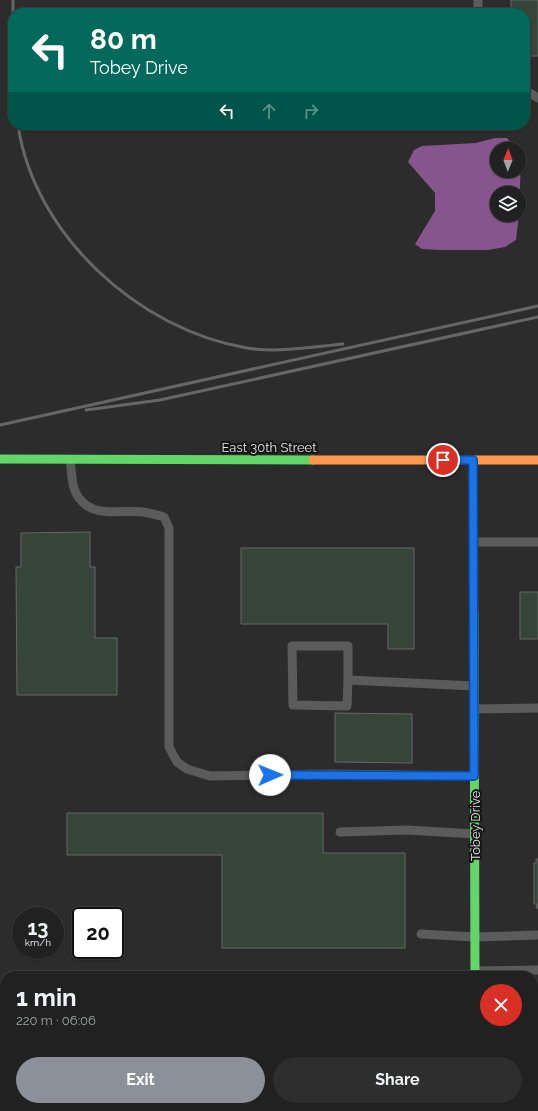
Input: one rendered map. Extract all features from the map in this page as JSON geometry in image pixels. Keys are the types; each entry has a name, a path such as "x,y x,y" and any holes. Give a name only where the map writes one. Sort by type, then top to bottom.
{"main road":[{"name":"East 30th Street","path":"0,460 538,460"},
{"name":"Tobey Drive","path":"473,460 475,971"}],"lane":[{"path":"70,460 73,485 79,499 93,509 110,512 143,512 164,517 169,528 169,747 177,762 187,769 210,776 474,776"},
{"path":"473,542 538,542"},
{"path":"292,646 348,646 348,680 347,706 293,705 292,646"},
{"path":"348,680 474,686"},
{"path":"474,709 538,708"},
{"path":"340,832 407,830 475,834"},
{"path":"421,934 475,937 538,935"},
{"path":"522,971 538,970"}],"shaded area":[{"path":"495,138 507,138 510,142 490,142 490,178 520,178 520,186 490,186 490,222 518,222 516,240 505,247 488,250 422,249 415,244 435,211 435,193 408,162 414,150 422,146 476,143"}],"building":[{"path":"511,0 538,0 538,56 530,56 530,8 511,8"},
{"path":"90,532 90,567 95,567 95,638 117,638 117,695 17,695 16,567 21,567 21,533"},
{"path":"241,548 414,548 414,649 388,649 388,624 241,624"},
{"path":"520,592 538,592 538,639 520,639"},
{"path":"335,713 412,714 412,763 335,762"},
{"path":"67,813 323,813 323,853 405,853 405,948 222,948 222,855 67,855"},
{"path":"536,859 538,859 538,908 536,908 537,904 534,904 534,863 536,863"}],"railway":[{"path":"13,0 13,8"},
{"path":"19,130 28,165 45,204 69,239 98,271 131,299 168,321 207,338 247,348 283,350 343,344"},
{"path":"0,425 538,306"},
{"path":"86,410 160,400 538,317"}],"traffic: fast":[{"path":"0,459 313,460"},
{"path":"474,613 475,971"}],"traffic: slow":[{"path":"313,460 538,460"}],"traffic: jam":[{"path":"473,460 474,613"}],"route":[{"path":"270,775 330,774 474,776 473,460 443,460"}]}
